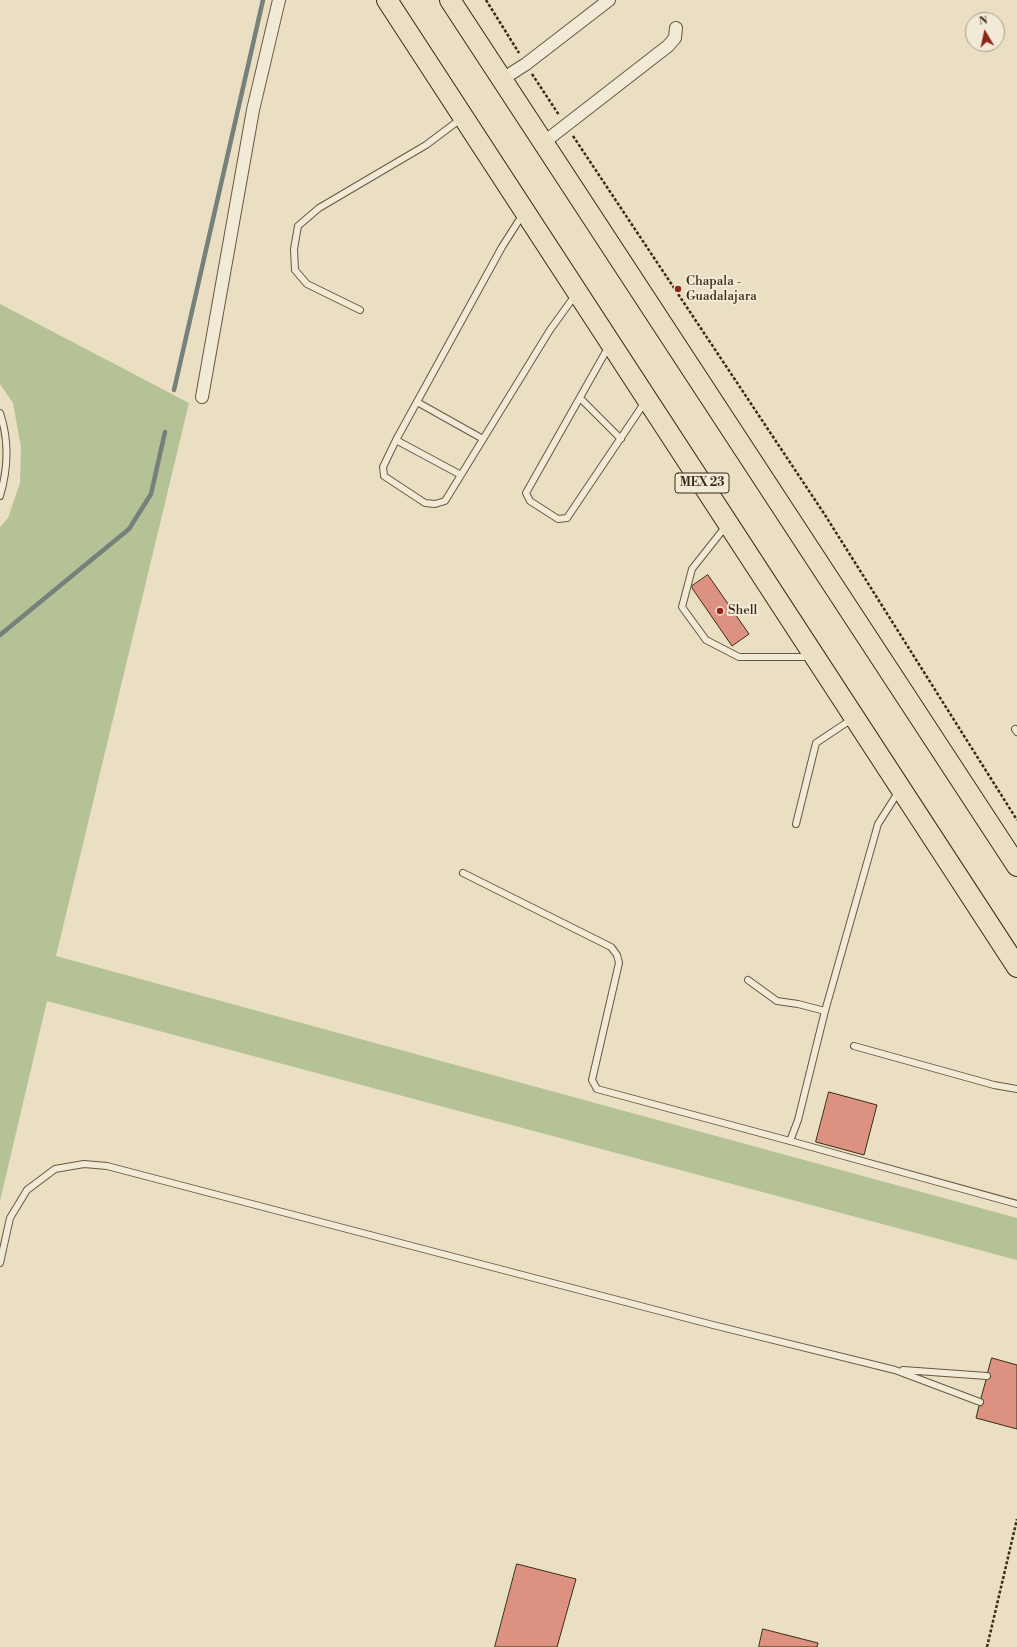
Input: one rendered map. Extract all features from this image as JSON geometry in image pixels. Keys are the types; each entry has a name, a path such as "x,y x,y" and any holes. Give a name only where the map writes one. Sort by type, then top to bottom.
{"highway":[{"name":"MEX 23","path":"387,0 816,656 1017,967"},
{"path":"450,0 1017,866"}],"street":[{"path":"202,397 254,110 279,0"},
{"path":"501,80 526,64 609,0"},
{"path":"543,143 668,46 675,38 676,28"}],"lane":[{"path":"360,310 307,284 295,270 294,249 298,226 319,208 426,145 463,116"},
{"path":"525,211 502,247 396,440 383,467 384,476 425,503 435,504 445,501 550,330 578,292"},
{"path":"611,343 526,493 530,501 558,519 567,518 647,398"},
{"path":"580,398 621,439"},
{"path":"417,402 483,439"},
{"path":"0,413 5,428 7,453 5,480 0,496"},
{"path":"396,440 461,475"},
{"path":"728,523 692,569 682,607 706,640 740,657 816,656"},
{"path":"796,824 816,743 855,717"},
{"path":"790,1141 798,1120 825,1011 878,824 901,788"},
{"path":"463,873 610,947 617,955 619,963 592,1080 597,1090 790,1141 1017,1204"},
{"path":"748,980 778,1001 798,1004 825,1011"},
{"path":"854,1046 994,1085 1017,1089"},
{"path":"0,1263 10,1218 27,1190 55,1169 84,1164 107,1166 713,1325 895,1370 980,1402"},
{"path":"895,1370 987,1376"}],"path":[{"path":"486,0 566,125 825,515 974,755 1017,820"},
{"path":"987,1647 1017,1519"}],"green space":[{"path":"0,304 189,403 56,956 1017,1218 1017,1260 47,1001 0,1201 0,527 8,518 20,483 21,447 13,403 0,384"}],"building":[{"name":"Shell","path":"708,575 749,634 732,646 692,588 692,586"},
{"path":"829,1092 877,1105 864,1155 816,1142"},
{"path":"992,1358 1017,1365 1017,1429 976,1418 979,1406 984,1403 981,1398 986,1380 991,1377 988,1372"},
{"path":"517,1564 576,1579 557,1647 495,1647"},
{"path":"763,1629 818,1643 817,1647 759,1647"}],"waterway":[{"path":"174,390 263,0"},
{"path":"0,635 129,529 151,494 165,432"}],"place":[{"name":"Chapala - Guadalajara","path":"678,289"},
{"name":"Shell","path":"720,611"}]}
